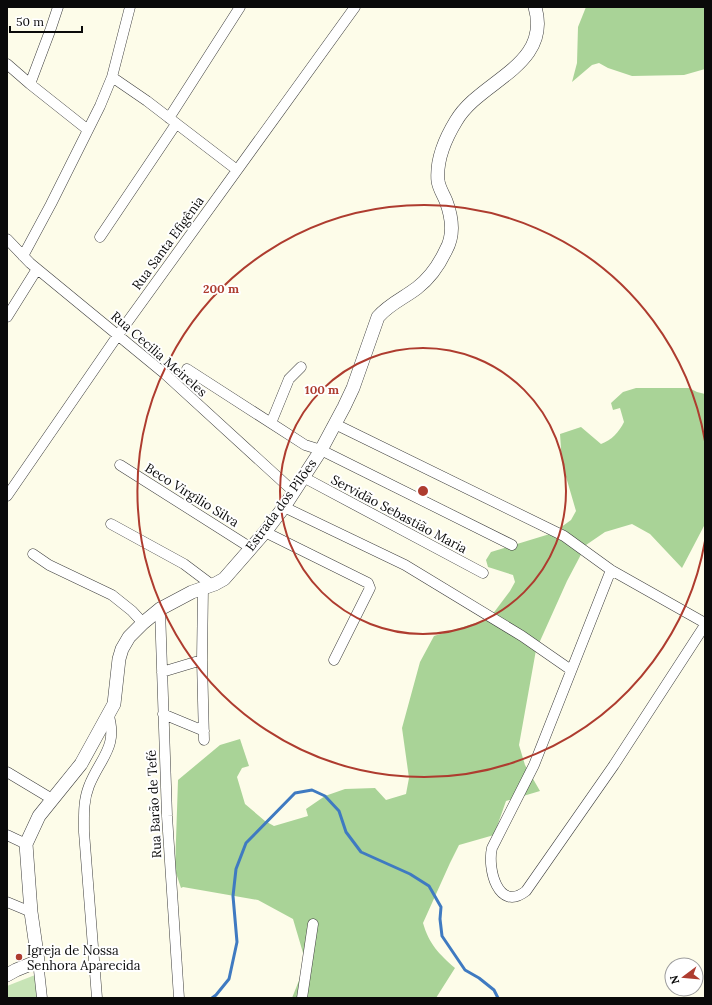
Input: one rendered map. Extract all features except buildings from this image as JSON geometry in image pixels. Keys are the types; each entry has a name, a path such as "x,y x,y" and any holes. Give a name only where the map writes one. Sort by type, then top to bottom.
{"street":[{"path":"30,84 58,7"},
{"path":"23,256 100,106 112,77 130,7"},
{"path":"100,237 240,7"},
{"name":"Rua Santa Efigênia","path":"7,496 118,335 355,7"},
{"name":"Estrada dos Pilões","path":"38,961 31,912 26,844 39,816 81,764 114,704 119,659 122,649 129,637 160,609 181,597 229,576 284,507 293,491 303,478 321,450 353,388 378,317 385,309 426,281 447,249 452,232 452,225 450,210 438,182 438,163 442,150 456,120 467,106 522,60 532,48 538,30 535,7"},
{"path":"7,64 88,130"},
{"path":"112,77 147,100 172,121 237,170"},
{"name":"Rua Cecilia Meireles","path":"7,239 37,269 165,374 293,491"},
{"path":"7,317 37,269"},
{"path":"271,423 289,379 301,368"},
{"path":"187,369 304,445 321,450 512,545"},
{"path":"335,424 564,536 611,570 705,624 614,764 526,891 521,895 507,896 501,893 495,882 490,862 492,848 534,765 611,570"},
{"name":"Beco Virgilio Silva","path":"120,465 251,548"},
{"name":"Servidão Sebastião Maria","path":"303,478 483,573"},
{"path":"284,507 406,565 522,636 571,670"},
{"path":"111,524 184,564 208,586 202,660 204,736 163,714"},
{"path":"265,532 368,583 370,588 334,660"},
{"path":"33,554 49,565 112,596 127,607 143,623"},
{"name":"Rua Barão de Tefé","path":"160,609 167,816 179,998"},
{"path":"162,672 202,660"},
{"path":"97,998 84,832 84,804 89,785 109,747 112,729 108,714"},
{"path":"7,772 52,799"},
{"path":"7,835 26,844"},
{"path":"7,902 31,912"},
{"path":"302,998 313,924"},
{"path":"7,975 38,961 42,998"}],"green space":[{"path":"586,7 705,7 705,69 684,75 632,76 608,68 599,63 592,65 572,82 577,63 578,27"},
{"path":"636,388 689,388 705,394 705,524 682,568 650,534 632,524 605,532 586,545 567,581 536,650 519,745 525,765 540,791 506,801 494,835 459,845 423,923 428,937 435,948 455,968 436,998 292,998 306,963 293,919 258,900 183,887 181,888 175,870 178,780 220,745 240,739 249,766 242,768 237,777 245,804 265,821 274,826 308,816 306,809 325,796 345,789 375,788 386,800 406,794 409,778 402,728 420,662 434,636 489,619 510,591 515,582 513,575 488,567 486,560 491,552 553,533 571,520 576,511 562,463 560,434 581,427 601,444 609,440 620,429 624,422 620,408 613,410 611,403 623,392"},
{"path":"35,975 38,998 7,998 7,986"}],"waterway":[{"path":"212,998 229,979 237,942 233,896 236,869 246,843 295,793 312,790 325,796 339,811 346,832 361,852 410,874 429,886 441,907 440,919 442,936 465,970 479,978 494,990 498,998"}],"place":[{"name":"Igreja de Nossa Senhora Aparecida","path":"19,957"}]}
